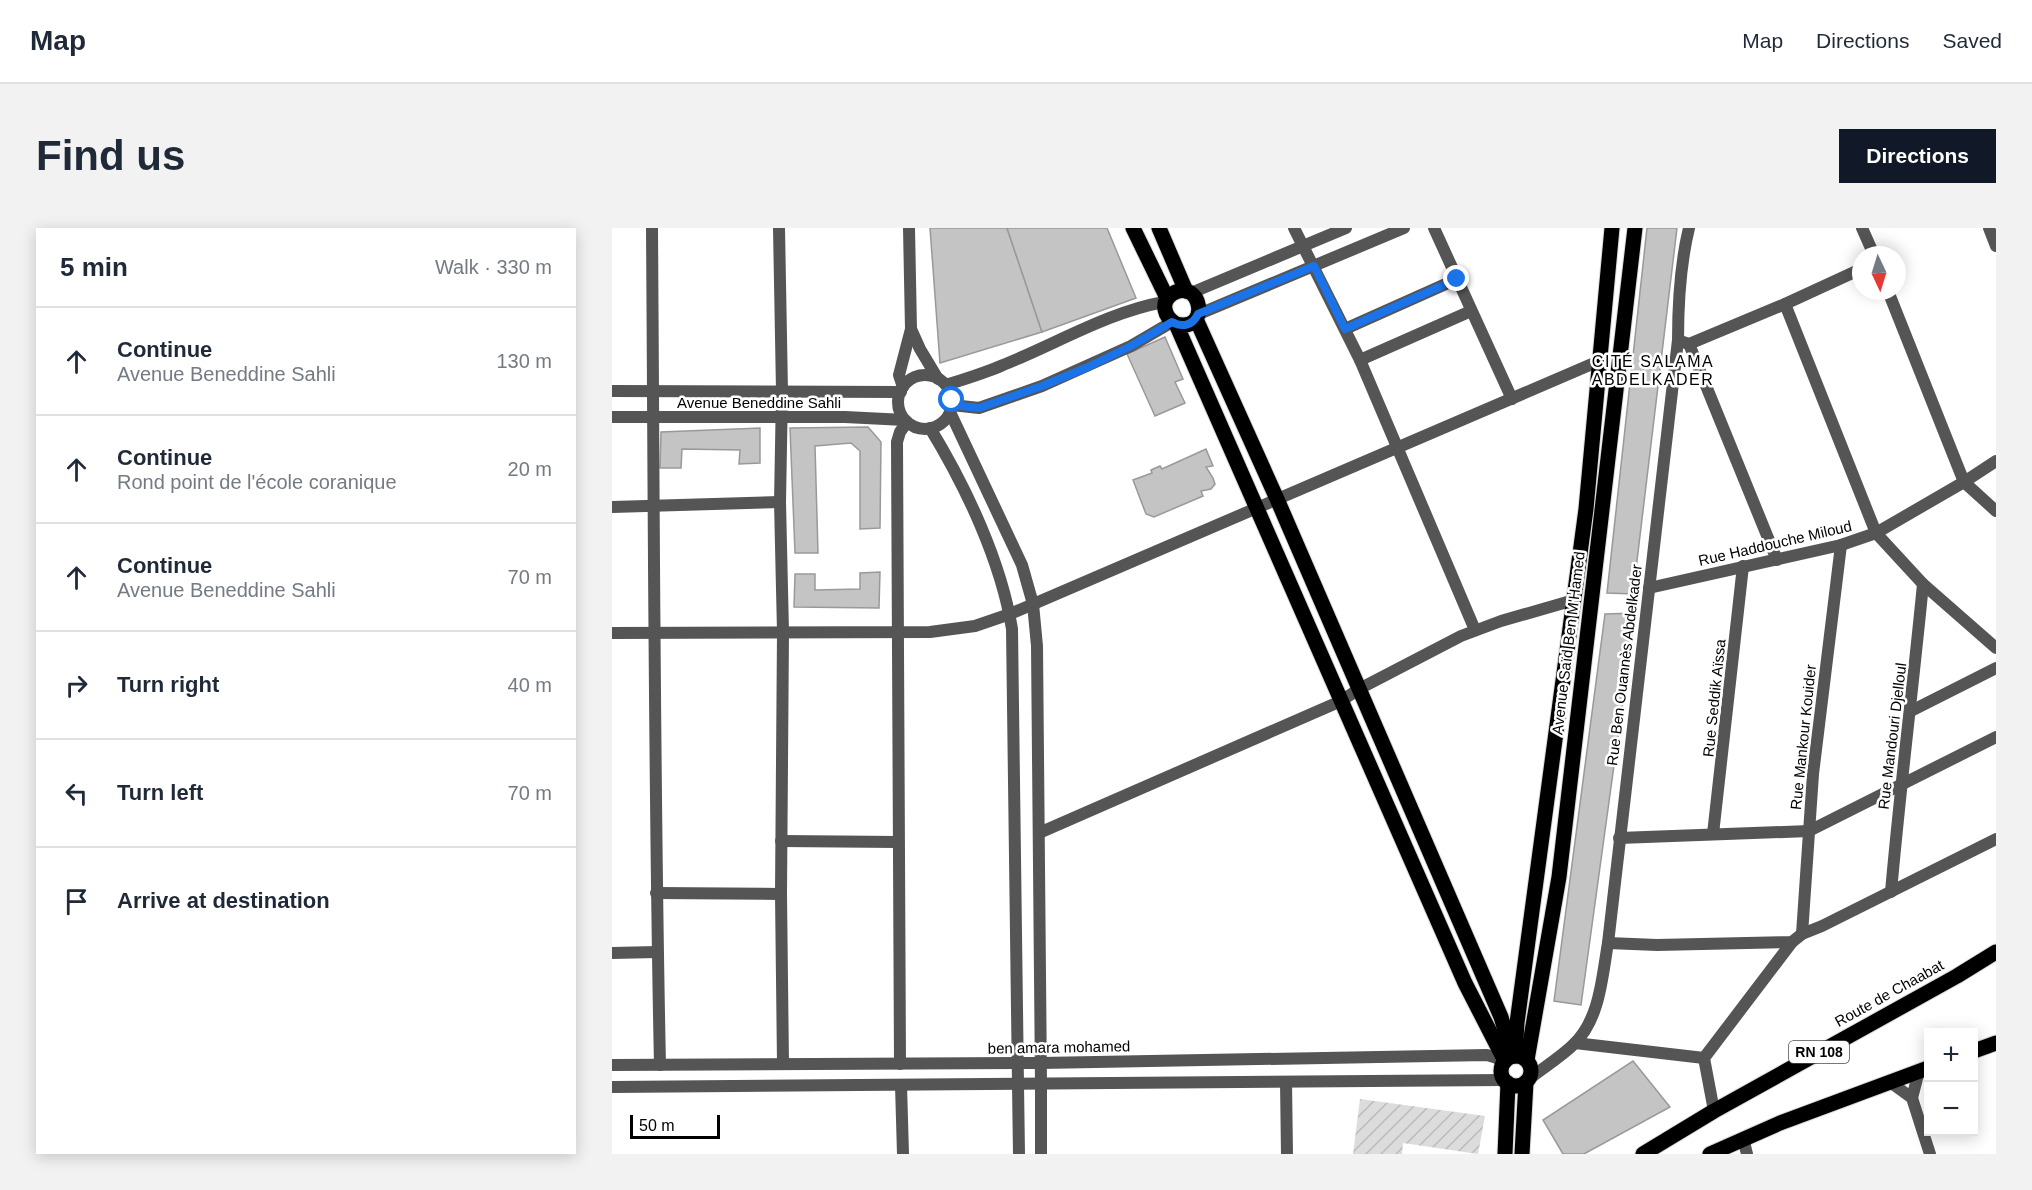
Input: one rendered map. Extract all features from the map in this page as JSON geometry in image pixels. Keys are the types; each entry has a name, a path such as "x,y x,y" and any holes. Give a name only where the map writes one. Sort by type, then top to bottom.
{"main road":[{"path":"1133,228 1165,300 1165,313 1174,323 1465,983 1512,1059 1532,1069 1528,1080 1522,1154"},
{"path":"1159,228 1188,292 1198,302 1197,316 1501,1017 1512,1059"},
{"name":"Avenue Saïd Ben M'Hamed","path":"1512,1059 1586,509 1612,228"},
{"name":"Avenue Saïd Ben M'Hamed","path":"1512,1059 1559,877 1635,228"},
{"path":"1165,300 1174,292 1188,292"},
{"path":"1174,323 1187,325 1197,316"},
{"path":"1429,902 1448,894"},
{"name":"Route de Chaabat","path":"1643,1154 1714,1111 1996,952"},
{"path":"1978,1049 1996,1042"},
{"path":"1505,1154 1506,1082 1501,1072 1512,1059"},
{"path":"1710,1154 1743,1138 1924,1069"},
{"path":"1506,1082 1517,1086 1528,1080"}],"street":[{"path":"652,228 655,506 653,633 660,1065"},
{"path":"779,228 782,391 780,502 783,633 781,841 783,1064"},
{"path":"902,390 899,375 910,328 909,228"},
{"path":"1294,228 1360,360 1474,630"},
{"path":"1188,292 1346,228"},
{"path":"1197,316 1404,228"},
{"path":"1434,228 1512,399"},
{"name":"Rue Ben Ouannès Abdelkader","path":"1528,1080 1575,1043 1590,1019 1597,1002 1608,944 1649,588 1684,342 1678,309 1689,228"},
{"path":"1862,228 1870,246"},
{"path":"1989,228 1996,246"},
{"path":"1777,560 1684,342 1785,304 1852,272"},
{"path":"1345,329 1457,279"},
{"path":"951,409 942,423 930,428 918,428 906,421 899,404 902,390 908,382 919,376 932,376 942,382 1003,365 1112,318 1165,300"},
{"path":"1892,300 1964,482 1996,511"},
{"path":"1785,304 1876,533 1923,584 1996,648"},
{"path":"1360,360 1471,310"},
{"path":"951,409 979,408 1042,386 1088,367 1174,323"},
{"path":"910,328 920,349 951,395 951,409 1022,565 1033,604 1038,646 1041,1154"},
{"path":"612,633 930,632 960,629 1010,614 1599,361"},
{"name":"Avenue Beneddine Sahli","path":"612,391 902,390"},
{"name":"Avenue Beneddine Sahli","path":"612,417 853,417 906,421"},
{"path":"900,1064 897,442 906,421"},
{"path":"930,428 952,463 990,550 1005,591 1010,614 1014,647 1018,1154"},
{"name":"Rue Haddouche Miloud","path":"1649,588 1841,545 1876,533 1996,461"},
{"path":"612,507 780,502"},
{"name":"Rue Mankour Kouider","path":"1802,933 1821,702 1841,545"},
{"name":"Rue Seddik Aïssa","path":"1713,834 1743,566"},
{"name":"Rue Mandouri Djelloul","path":"1891,892 1900,787 1911,711 1923,584"},
{"path":"1039,833 1341,701 1359,689 1474,630 1574,600"},
{"path":"1911,711 1996,668"},
{"path":"1619,838 1809,831 1996,737"},
{"path":"1714,1111 1704,1058 1792,942 1802,933 1891,892 1996,839"},
{"path":"781,841 898,842"},
{"path":"656,893 781,894"},
{"path":"1608,944 1792,942"},
{"path":"612,953 657,952"},
{"path":"1575,1043 1704,1058"},
{"name":"ben amara mohamed","path":"612,1065 1041,1063 1487,1055 1512,1059"},
{"path":"1912,1098 1924,1069"},
{"path":"1286,1082 1287,1154"},
{"path":"612,1087 1506,1082"},
{"path":"1890,1082 1912,1098 1930,1154"},
{"path":"901,1084 903,1154"},
{"path":"1743,1138 1747,1154"}],"shaded area":[{"path":"1360,1099 1485,1116 1478,1154 1403,1143 1402,1154 1353,1154"}],"building":[{"path":"930,228 1007,228 1042,332 940,363"},
{"path":"1007,228 1107,228 1136,298 1042,332"},
{"path":"1647,228 1677,228 1633,594 1607,593"},
{"path":"1165,337 1183,379 1175,382 1185,403 1155,416 1127,354"},
{"path":"868,427 881,442 880,528 860,529 860,451 851,443 815,446 818,553 795,553 790,428"},
{"path":"760,428 760,463 739,464 740,450 682,449 681,468 660,468 661,432"},
{"path":"1206,449 1213,466 1206,467 1215,484 1211,489 1201,491 1203,496 1154,517 1146,514 1133,480 1152,473 1151,470 1160,466 1162,469"},
{"path":"880,572 879,608 794,607 795,574 815,574 815,590 860,589 860,573"},
{"path":"1635,613 1581,1005 1554,1001 1605,614"},
{"path":"1633,1061 1670,1107 1584,1154 1563,1154 1543,1120"}],"district":[{"name":"CITÉ SALAMA ABDELKADER","path":"1653,370"}],"route":[{"path":"952,400 952,405 979,408 1042,386 1131,346 1172,322 1187,325 1196,319 1198,314 1314,266 1345,329 1457,279"}]}
